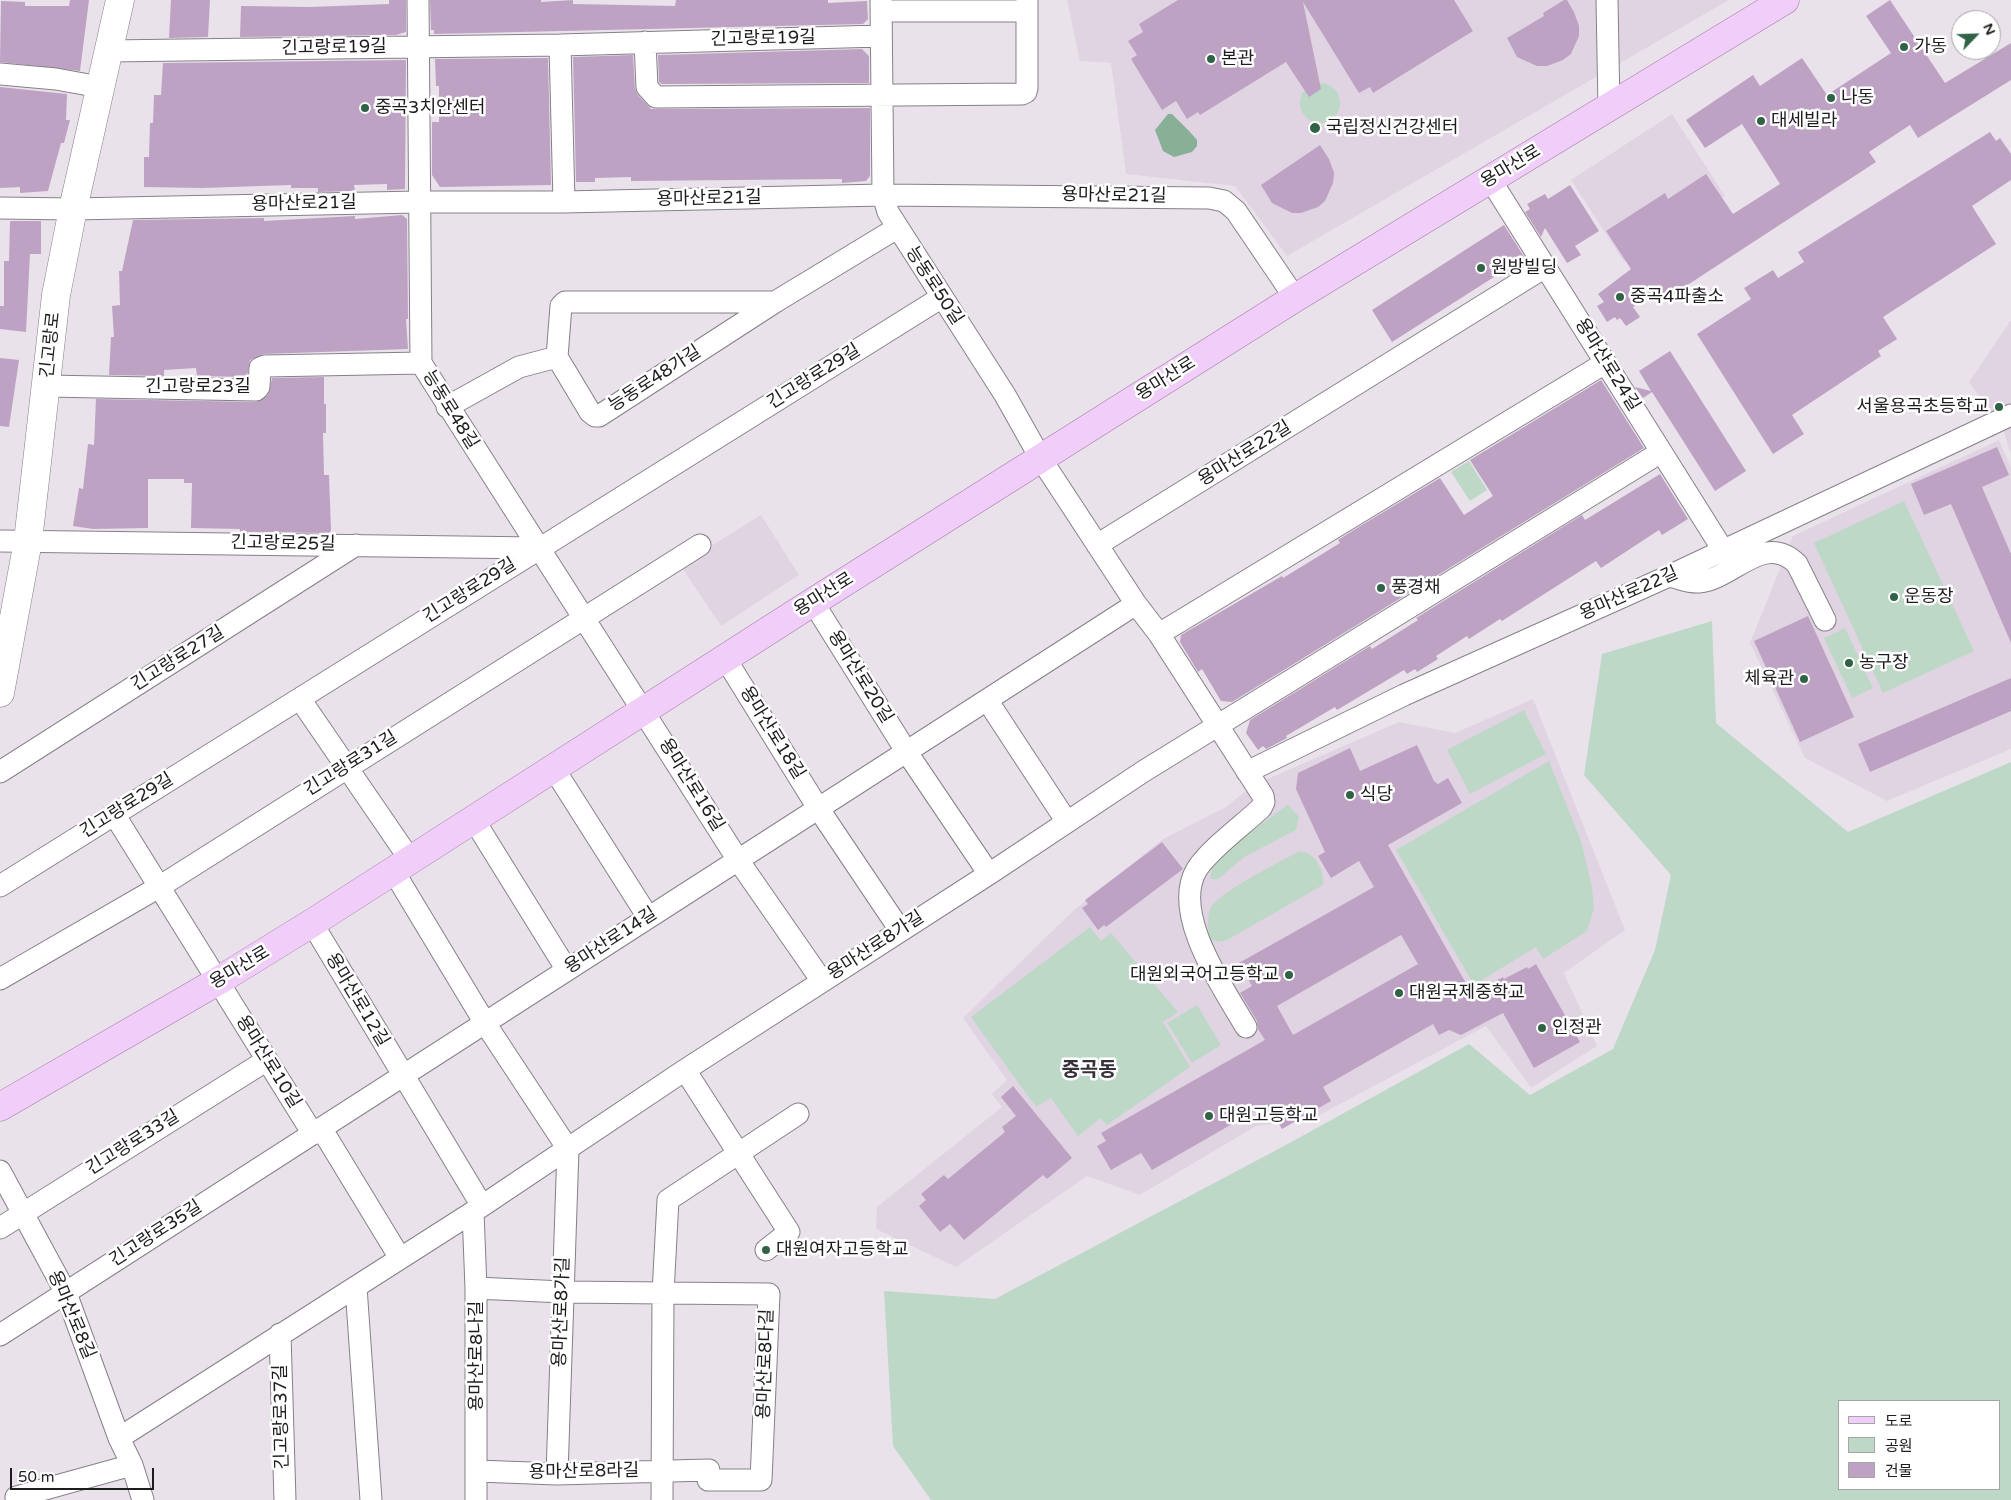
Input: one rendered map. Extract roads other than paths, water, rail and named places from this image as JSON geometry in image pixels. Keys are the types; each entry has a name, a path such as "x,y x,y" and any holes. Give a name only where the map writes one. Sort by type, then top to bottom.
{"main road":[{"name":"긴고랑로","path":"0,693 28,541 56,296 73,209 120,0"},
{"name":"용마산로","path":"0,1107 218,981 312,924 725,658 1295,298 1610,108 1784,0"}],"street":[{"name":"능동로48길","path":"418,0 418,202 421,363 447,407 644,711"},
{"path":"1607,0 1610,108"},
{"name":"능동로50길","path":"645,42 646,87 656,97 881,96 1025,93 1027,88 1027,6 881,5 880,36 881,96 883,195 888,212 897,228 1005,395 1041,458"},
{"name":"긴고랑로19길","path":"108,51 560,45 880,36"},
{"path":"560,45 564,202"},
{"path":"0,74 56,79 100,86"},
{"name":"용마산로24길","path":"1490,180 1723,550"},
{"name":"용마산로21길","path":"0,208 73,209 418,202 564,202 883,195 1218,199 1231,205 1236,211 1295,298"},
{"name":"능동로48가길","path":"557,357 590,412 597,416 775,302 897,228"},
{"name":"용마산로22길","path":"1097,546 1545,267"},
{"name":"긴고랑로29길","path":"0,886 942,297"},
{"path":"447,407 518,367 557,357 561,308 565,302 775,302"},
{"name":"긴고랑로23길","path":"47,386 256,390 259,387 260,368 265,366 421,363"},
{"path":"1159,634 1605,363"},
{"name":"용마산로22길","path":"1247,772 1404,695 1669,576 2011,415"},
{"path":"1216,725 1662,452"},
{"path":"1041,458 1097,546 1136,604 1159,634 1263,796 1263,806 1202,863 1193,878 1190,895 1193,922 1206,958 1246,1027"},
{"name":"긴고랑로25길","path":"0,541 538,548"},
{"name":"긴고랑로27길","path":"0,772 356,545"},
{"name":"긴고랑로31길","path":"0,979 160,886 700,545"},
{"path":"1669,576 1700,582 1762,554 1778,552 1790,557 1798,564 1825,620"},
{"name":"용마산로20길","path":"813,602 906,752 990,874"},
{"path":"738,860 1136,604"},
{"name":"용마산로18길","path":"725,658 818,808 900,930"},
{"path":"300,699 347,767 485,1023 568,1149"},
{"path":"987,700 1067,822"},
{"name":"용마산로16길","path":"644,711 738,860 822,981"},
{"name":"용마산로8가길","path":"119,1438 477,1209 685,1070 900,930 990,874 1216,725"},
{"path":"554,769 648,917"},
{"name":"용마산로10길","path":"114,814 267,1060 317,1131 400,1258"},
{"path":"474,820 567,970"},
{"name":"용마산로14길","path":"485,1023 738,860"},
{"name":"용마산로12길","path":"312,924 402,1076 477,1209"},
{"path":"317,1131 485,1023"},
{"name":"긴고랑로33길","path":"0,1228 22,1212 267,1060"},
{"path":"685,1070 790,1232 766,1250"},
{"path":"662,1470 663,1293 668,1200 798,1114"},
{"name":"긴고랑로35길","path":"0,1335 317,1131"},
{"name":"용마산로8가길","path":"557,1474 568,1149"},
{"name":"용마산로8길","path":"0,1171 66,1293 119,1438 132,1465 143,1500"},
{"name":"용마산로8나길","path":"476,1500 477,1209"},
{"path":"356,1287 371,1500"},
{"name":"용마산로8다길","path":"476,1288 563,1292 769,1294 761,1480 708,1480 709,1470 662,1470"},
{"name":"긴고랑로37길","path":"280,1334 285,1500"},
{"path":"16,1497 132,1465"},
{"name":"용마산로8라길","path":"477,1471 557,1474 662,1470 662,1500"}],"place":[{"name":"가동","path":"1904,47"},
{"name":"본관","path":"1211,59"},
{"name":"나동","path":"1831,98"},
{"name":"중곡3치안센터","path":"365,108"},
{"name":"대세빌라","path":"1761,121"},
{"name":"국립정신건강센터","path":"1315,128"},
{"name":"원방빌딩","path":"1481,268"},
{"name":"중곡4파출소","path":"1620,297"},
{"name":"서울용곡초등학교","path":"1999,407"},
{"name":"풍경채","path":"1381,588"},
{"name":"운동장","path":"1894,597"},
{"name":"농구장","path":"1849,663"},
{"name":"체육관","path":"1804,679"},
{"name":"식당","path":"1350,795"},
{"name":"대원외국어고등학교","path":"1289,975"},
{"name":"대원국제중학교","path":"1399,993"},
{"name":"인정관","path":"1542,1028"},
{"name":"대원고등학교","path":"1209,1116"},
{"name":"대원여자고등학교","path":"766,1250"}],"district":[{"name":"중곡동","path":"1089,1071"}]}
